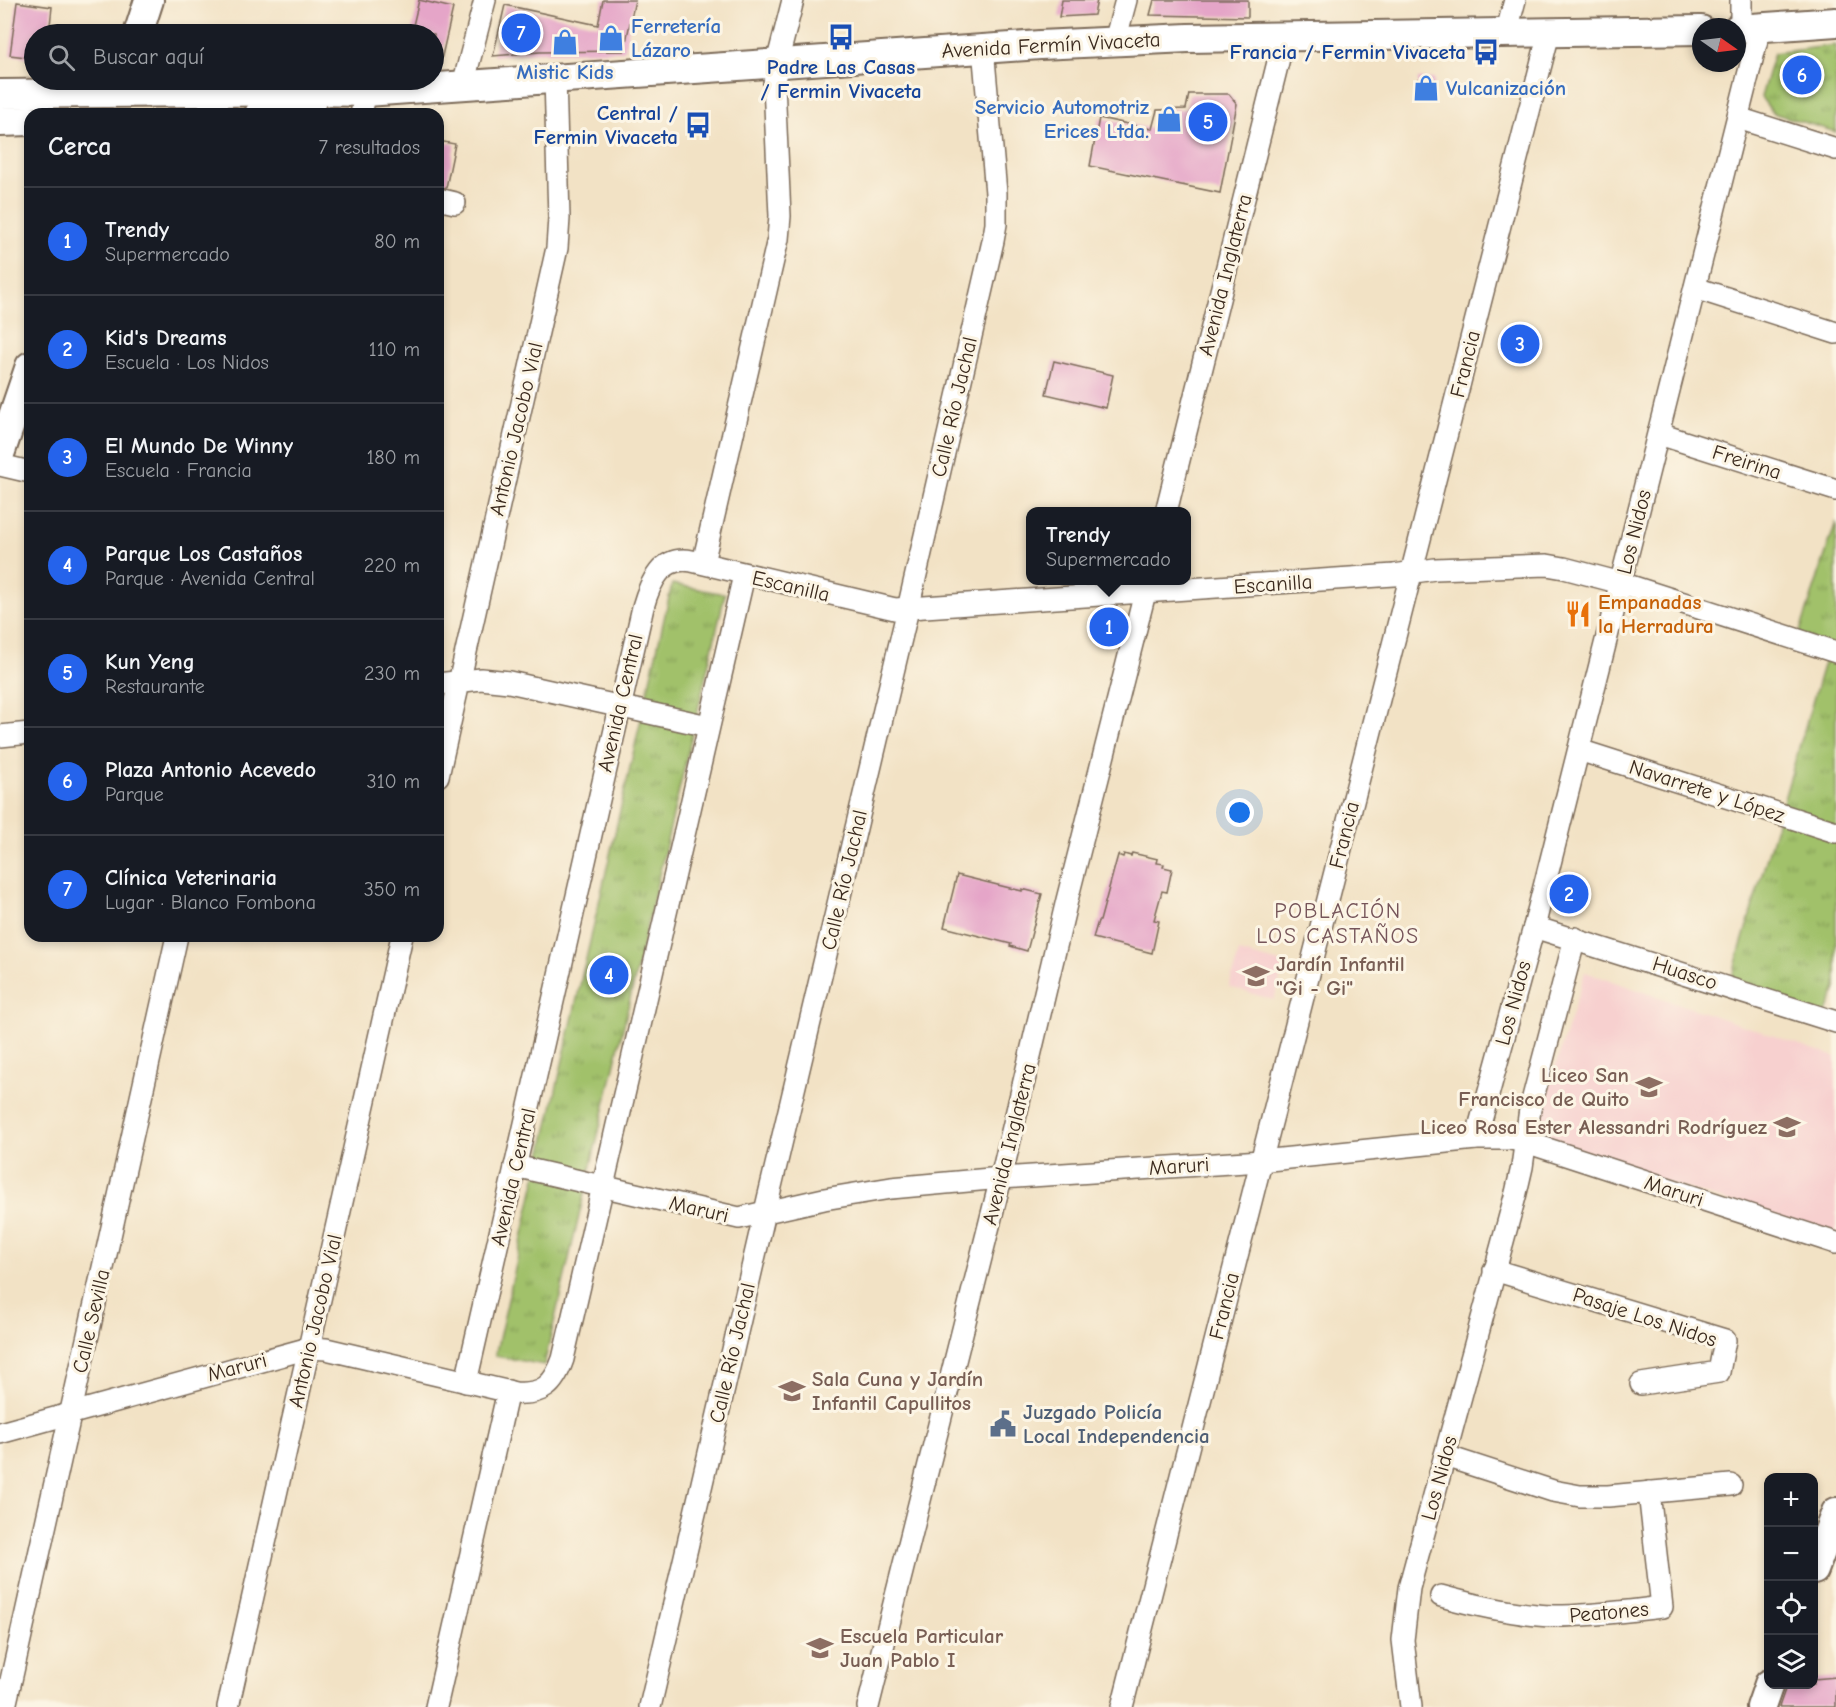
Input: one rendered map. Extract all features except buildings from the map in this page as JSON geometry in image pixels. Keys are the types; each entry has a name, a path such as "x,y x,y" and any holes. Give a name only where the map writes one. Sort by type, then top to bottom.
{"main road":[{"path":"141,24 149,0"},
{"path":"1746,29 1836,22"},
{"name":"Avenida Fermín Vivaceta","path":"444,88 555,78 1116,41 1692,30"},
{"name":"Avenida Fermín Vivaceta","path":"315,108 363,103 435,90"},
{"name":"Avenida Fermín Vivaceta","path":"0,94 120,96 305,91 363,103"},
{"path":"0,122 24,121"},
{"path":"0,454 24,384"},
{"path":"1818,1559 1836,1512"},
{"path":"1761,1707 1767,1689"}],"street":[{"path":"463,85 485,0"},
{"path":"703,563 778,239 779,192 774,84 793,0"},
{"path":"1116,41 1126,0"},
{"path":"1506,34 1515,0"},
{"name":"Los Nidos","path":"1741,0 1744,18"},
{"name":"Francia","path":"1122,1707 1549,33"},
{"name":"Avenida Inglaterra","path":"1167,507 1284,38"},
{"name":"Calle Río Jachal","path":"650,1707 996,224 996,193 983,48"},
{"name":"Los Nidos","path":"1476,1139 1534,927 1738,118 1742,72"},
{"name":"Antonio Jacobo Vial","path":"444,749 557,248 559,218 555,78"},
{"path":"1738,118 1836,149"},
{"path":"1695,288 1836,333"},
{"name":"Freirina","path":"1659,434 1836,490"},
{"path":"0,465 24,471"},
{"name":"Avenida Central","path":"466,1382 643,607 650,584 660,570 672,561 688,560 703,563"},
{"name":"Escanilla","path":"703,563 744,575 882,607 908,609 1182,585"},
{"name":"Escanilla","path":"1191,584 1435,569 1547,565 1574,570 1621,584 1836,652"},
{"path":"602,1187 744,575"},
{"name":"Avenida Inglaterra","path":"868,1707 1001,1178 1067,900 1147,587"},
{"path":"444,683 481,679 509,682 708,726"},
{"path":"0,736 24,734"},
{"name":"Navarrete y López","path":"1579,750 1836,832"},
{"name":"Huasco","path":"1534,927 1575,938 1836,1022"},
{"name":"Los Nidos","path":"1411,1707 1402,1640 1409,1588 1518,1186 1530,1109 1575,938"},
{"name":"Calle Sevilla","path":"5,1707 176,942"},
{"name":"Antonio Jacobo Vial","path":"228,1707 401,942"},
{"name":"Maruri","path":"515,1166 732,1218 749,1217 869,1191 1001,1178 1261,1161 1476,1139 1510,1139 1526,1142 1836,1244"},
{"name":"Maruri","path":"0,1433 309,1348 326,1349 508,1391 524,1393 546,1387 557,1376 563,1359 602,1187"},
{"name":"Pasaje Los Nidos","path":"1494,1270 1725,1340 1719,1372 1641,1383"},
{"path":"436,1707 508,1391"},
{"path":"1445,1455 1569,1495 1594,1497 1731,1485"},
{"name":"Peatones","path":"1441,1596 1508,1610 1555,1616 1662,1607 1649,1492"}],"shaded area":[{"name":"Jardín Infantil \"Gi - Gi\"","path":"1239,952 1284,964 1274,1000 1229,987"},
{"name":"Liceo San Francisco de Quito","path":"1585,972 1836,1057 1836,1235 1532,1141"}],"green space":[{"path":"1836,45 1836,132 1773,113 1761,97 1774,53"},
{"path":"1836,522 1836,988 1826,1016 1729,987 1827,652 1796,644"},
{"path":"672,584 725,594 544,1365 495,1356"}],"place":[{"name":"Clínica Veterinaria","path":"521,33"},
{"name":"Padre Las Casas / Fermin Vivaceta","path":"841,37"},
{"name":"Ferretería Lázaro","path":"611,38"},
{"name":"Mistic Kids","path":"565,42"},
{"name":"Francia / Fermin Vivaceta","path":"1486,52"},
{"name":"Plaza Antonio Acevedo","path":"1802,75"},
{"name":"Vulcanización","path":"1426,88"},
{"name":"Servicio Automotriz Erices Ltda.","path":"1169,119"},
{"name":"Kun Yeng","path":"1208,122"},
{"name":"Central / Fermin Vivaceta","path":"698,125"},
{"name":"El Mundo De Winny","path":"1520,344"},
{"name":"Empanadas la Herradura","path":"1578,614"},
{"name":"Trendy","path":"1109,627"},
{"name":"Kid's Dreams","path":"1569,894"},
{"name":"Parque Los Castaños","path":"609,975"},
{"name":"Jardín Infantil \"Gi - Gi\"","path":"1256,976"},
{"name":"Liceo San Francisco de Quito","path":"1649,1087"},
{"name":"Liceo Rosa Ester Alessandri Rodríguez","path":"1787,1127"},
{"name":"Sala Cuna y Jardín Infantil Capullitos","path":"792,1391"},
{"name":"Juzgado Policía Local Independencia","path":"1003,1424"},
{"name":"Escuela Particular Juan Pablo I","path":"820,1648"}],"district":[{"name":"POBLACIÓN LOS CASTAÑOS","path":"1338,924"}]}
